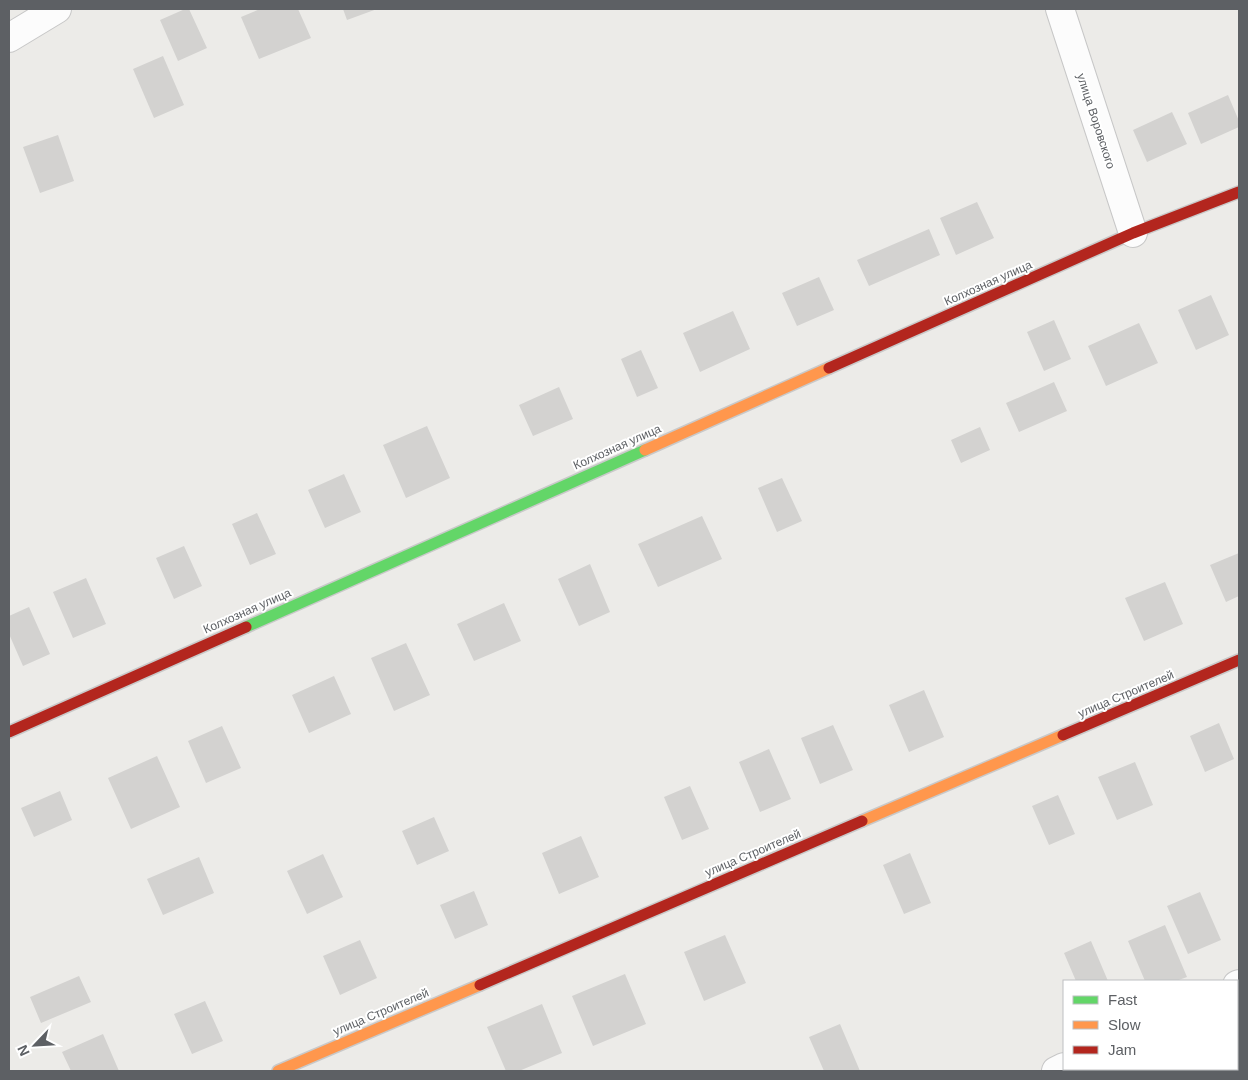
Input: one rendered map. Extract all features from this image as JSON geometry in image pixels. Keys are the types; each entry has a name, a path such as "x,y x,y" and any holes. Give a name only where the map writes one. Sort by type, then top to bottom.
{"street":[{"path":"9,38 57,9"},
{"name":"улица Воровского","path":"1060,9 1133,233"},
{"name":"Колхозная улица","path":"9,732 1133,233 1239,192"},
{"name":"улица Строителей","path":"278,1071 1239,660"}],"building":[{"path":"189,9 207,48 178,61 160,20"},
{"path":"260,9 298,9 311,38 259,59 241,17"},
{"path":"343,9 377,9 347,20"},
{"path":"163,56 184,105 154,118 133,69"},
{"path":"1228,95 1239,121 1239,127 1201,144 1188,113"},
{"path":"1172,112 1187,144 1147,162 1133,130"},
{"path":"58,135 74,181 40,193 23,147"},
{"path":"977,202 994,238 956,255 940,218"},
{"path":"929,229 940,255 869,286 857,260"},
{"path":"819,277 834,310 797,326 782,293"},
{"path":"1211,295 1229,335 1196,350 1178,310"},
{"path":"733,311 750,349 700,372 683,333"},
{"path":"1054,320 1071,359 1044,371 1027,332"},
{"path":"1139,323 1158,363 1106,386 1088,346"},
{"path":"641,350 658,388 637,397 621,359"},
{"path":"1054,382 1067,411 1019,432 1006,403"},
{"path":"559,387 573,419 533,436 519,405"},
{"path":"427,426 450,478 406,498 383,445"},
{"path":"980,427 990,450 961,463 951,440"},
{"path":"344,474 361,512 325,528 308,490"},
{"path":"782,478 802,521 777,532 758,488"},
{"path":"257,513 276,554 250,565 232,524"},
{"path":"702,516 722,559 658,587 638,544"},
{"path":"184,546 202,586 174,599 156,558"},
{"path":"1239,553 1239,596 1226,602 1210,565"},
{"path":"590,564 610,612 579,626 558,579"},
{"path":"86,578 106,624 73,638 53,592"},
{"path":"1165,582 1183,624 1144,641 1125,598"},
{"path":"504,603 521,641 474,661 457,624"},
{"path":"29,607 50,654 23,666 9,634 9,616"},
{"path":"406,643 430,695 394,711 371,658"},
{"path":"334,676 351,714 309,733 292,695"},
{"path":"924,690 944,737 909,752 889,705"},
{"path":"1219,723 1234,759 1205,772 1190,736"},
{"path":"833,725 853,770 820,784 801,738"},
{"path":"222,726 241,768 206,783 188,741"},
{"path":"769,749 791,799 760,812 739,762"},
{"path":"157,756 180,807 131,829 108,778"},
{"path":"1135,762 1153,805 1117,820 1098,777"},
{"path":"690,786 709,829 682,840 664,797"},
{"path":"60,791 72,820 34,837 21,808"},
{"path":"1058,795 1075,834 1049,845 1032,806"},
{"path":"434,817 449,851 417,865 402,831"},
{"path":"581,836 599,877 559,894 542,853"},
{"path":"910,853 931,903 904,914 883,865"},
{"path":"323,854 343,897 307,914 287,871"},
{"path":"199,857 214,893 163,915 147,879"},
{"path":"474,891 488,925 455,939 440,905"},
{"path":"1200,892 1221,940 1188,954 1167,906"},
{"path":"1165,925 1187,977 1179,980 1145,980 1128,941"},
{"path":"725,935 746,983 704,1001 684,952"},
{"path":"360,940 377,978 340,995 323,956"},
{"path":"1091,941 1108,980 1076,980 1064,953"},
{"path":"625,974 646,1024 593,1046 572,996"},
{"path":"79,976 91,1002 41,1023 30,997"},
{"path":"205,1001 223,1041 192,1054 174,1014"},
{"path":"542,1004 562,1053 519,1071 506,1071 487,1027"},
{"path":"840,1024 860,1071 824,1071 809,1037"},
{"path":"103,1034 119,1071 71,1071 62,1052"}],"traffic: fast":[{"path":"246,627 645,450"}],"traffic: slow":[{"path":"645,450 829,368"},
{"path":"862,821 1063,735"},
{"path":"278,1071 480,985"}],"traffic: jam":[{"path":"829,368 1133,233 1239,192"},
{"path":"9,732 246,627"},
{"path":"1063,735 1239,660"},
{"path":"480,985 862,821"}]}
